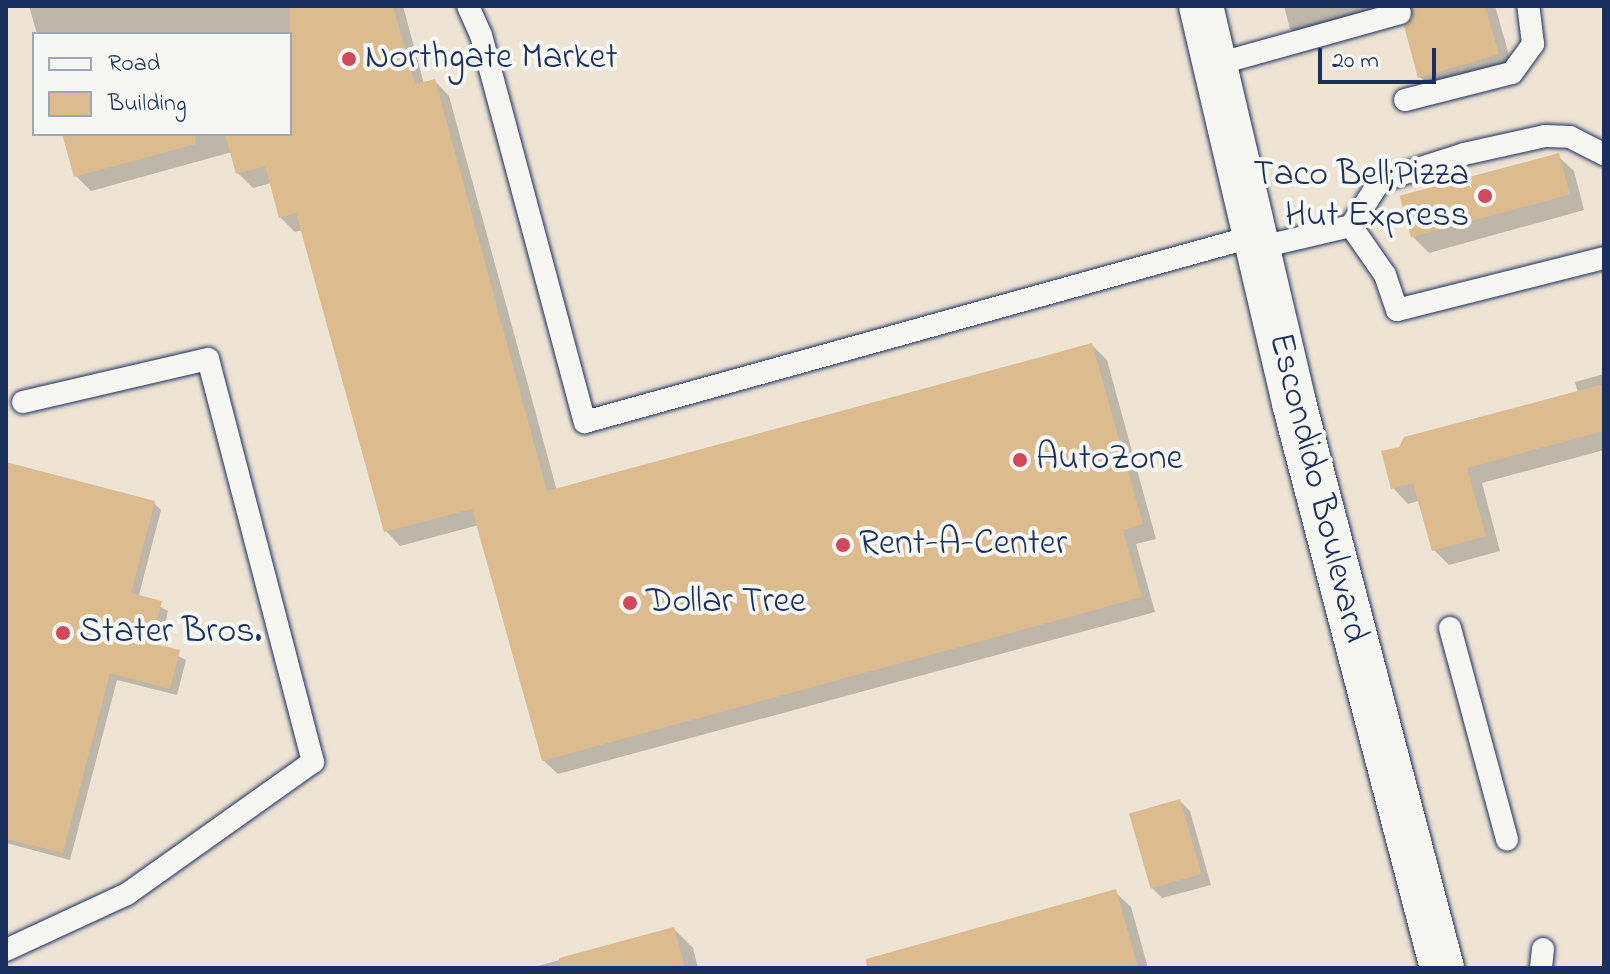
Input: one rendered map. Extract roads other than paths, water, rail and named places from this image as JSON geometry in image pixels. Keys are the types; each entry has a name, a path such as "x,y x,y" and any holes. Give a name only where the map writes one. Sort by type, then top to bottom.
{"main road":[{"name":"Escondido Boulevard","path":"1201,6 1256,242 1442,968"}],"lane":[{"path":"468,6 481,35 585,422 1256,242 1351,226 1380,181 1464,154 1545,136 1570,137 1604,154"},
{"path":"1405,100 1512,73 1533,44 1528,6"},
{"path":"1214,65 1400,13"},
{"path":"1351,226 1385,275 1397,310 1604,258"},
{"path":"6,950 127,894 313,762 208,359 23,402"},
{"path":"1450,628 1507,839"}],"place":[{"name":"Northgate Market","path":"349,59"},
{"name":"Taco Bell;Pizza Hut Express","path":"1485,196"},
{"name":"AutoZone","path":"1020,460"},
{"name":"Rent-A-Center","path":"843,545"},
{"name":"Dollar Tree","path":"630,603"},
{"name":"Stater Bros.","path":"63,633"}]}
